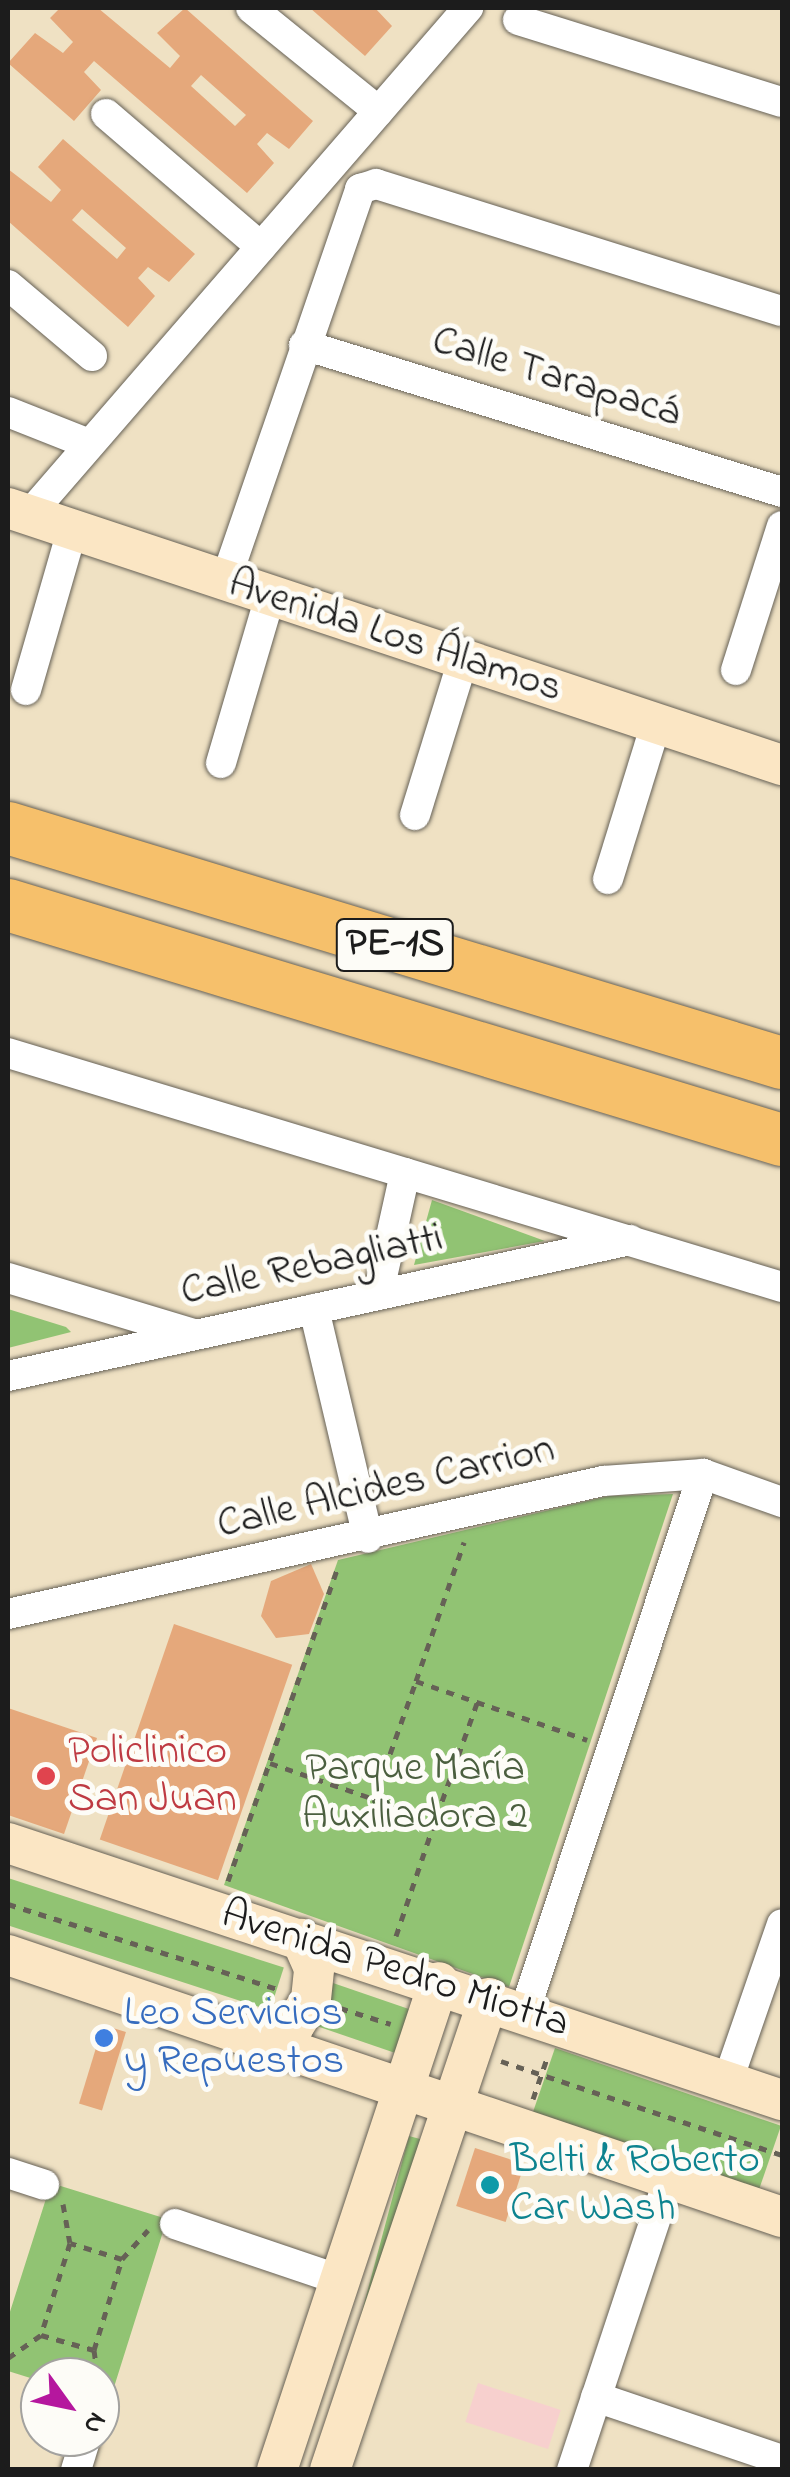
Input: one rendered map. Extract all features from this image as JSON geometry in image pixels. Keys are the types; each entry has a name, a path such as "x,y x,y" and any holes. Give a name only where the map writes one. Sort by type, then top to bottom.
{"highway":[{"name":"PE-1S","path":"8,828 782,1063"},
{"name":"PE-1S","path":"8,906 782,1140"},
{"path":"8,943 106,936"}],"street":[{"path":"251,8 378,111"},
{"path":"18,511 89,444 468,8"},
{"path":"518,20 782,102"},
{"path":"106,114 261,247"},
{"path":"225,582 360,189 376,184 782,311"},
{"path":"8,285 92,356"},
{"name":"Calle Tarapacá","path":"304,346 782,492"},
{"path":"8,412 89,444"},
{"name":"Avenida Los Álamos","path":"18,511 782,766"},
{"path":"736,670 782,526"},
{"path":"26,690 72,531"},
{"path":"221,762 270,596"},
{"path":"415,814 463,660"},
{"path":"608,879 656,724"},
{"path":"8,1053 782,1286"},
{"path":"378,1295 405,1173"},
{"name":"Calle Rebagliatti","path":"8,1376 635,1239"},
{"path":"8,1278 197,1334"},
{"path":"314,1309 353,1552"},
{"path":"330,2470 470,2051 524,2010 703,1474"},
{"name":"Calle Alcides Carrion","path":"8,1614 353,1552 603,1481 703,1474 782,1502"},
{"name":"Avenida Pedro Miotta","path":"8,1842 230,1895 301,1939 524,2010 782,2100"},
{"path":"727,2083 782,1924"},
{"path":"264,2042 293,2027 311,1999 314,1968 301,1939"},
{"path":"8,1955 782,2216"},
{"path":"277,2470 440,1982"},
{"path":"8,2173 44,2185"},
{"path":"572,2470 669,2178"},
{"path":"175,2224 340,2280"},
{"path":"596,2397 782,2460"}],"path":[{"path":"374,1799 466,1535 448,1539"},
{"path":"230,1895 270,1762 353,1552"},
{"path":"416,1681 588,1740"},
{"path":"395,1941 477,1702"},
{"path":"582,1758 594,1721"},
{"path":"270,1762 435,1821"},
{"path":"8,1904 422,2033"},
{"path":"376,1934 413,1947"},
{"path":"524,2010 541,2075 524,2129"},
{"path":"470,2051 782,2155"},
{"path":"8,2358 42,2334 70,2243 66,2210 44,2185"},
{"path":"95,2357 122,2259 139,2235 175,2224"},
{"path":"70,2243 122,2259"},
{"path":"42,2334 94,2350"}],"shaded area":[{"path":"478,2383 561,2410 548,2449 465,2422"}],"green space":[{"path":"432,1200 545,1241 414,1265"},
{"path":"8,1309 66,1327 71,1332 8,1348"},
{"name":"Parque María Auxiliadora 2","path":"673,1494 509,1987 224,1885 338,1560 609,1496"},
{"path":"8,1878 284,1968 270,2010 8,1925"},
{"path":"333,1983 412,2010 397,2054 318,2026"},
{"path":"555,2048 781,2126 758,2193 532,2115"},
{"path":"409,2136 428,2141 340,2470 320,2470"},
{"path":"51,2183 167,2219 120,2368 120,2357 20,2357 20,2375 8,2371 8,2318"}],"building":[{"path":"60,8 98,8 170,68 180,56 157,33 185,8 313,121 289,149 267,133 257,144 274,163 247,193 94,61 84,72 101,90 74,121 8,63 35,33 63,53 73,42 50,18","holes":["201,75 246,115 235,126 191,86"]},
{"path":"310,8 375,8 392,26 365,56"},
{"path":"63,139 195,254 169,282 148,267 138,278 155,296 128,327 8,221 8,169 51,202 61,190 38,167","holes":["82,209 126,248 117,259 72,220"]},
{"path":"311,1564 324,1594 309,1634 276,1638 261,1616 271,1581"},
{"path":"174,1624 292,1665 218,1880 100,1840"},
{"name":"Policlinico San Juan","path":"8,1708 97,1738 64,1834 8,1815"},
{"path":"103,2025 126,2032 102,2110 79,2103"},
{"name":"Belti & Roberto Car Wash","path":"475,2148 524,2164 506,2222 456,2206"}],"place":[{"name":"Policlinico San Juan","path":"46,1776"},
{"name":"Leo Servicios y Repuestos","path":"104,2038"},
{"name":"Belti & Roberto Car Wash","path":"490,2185"}]}
